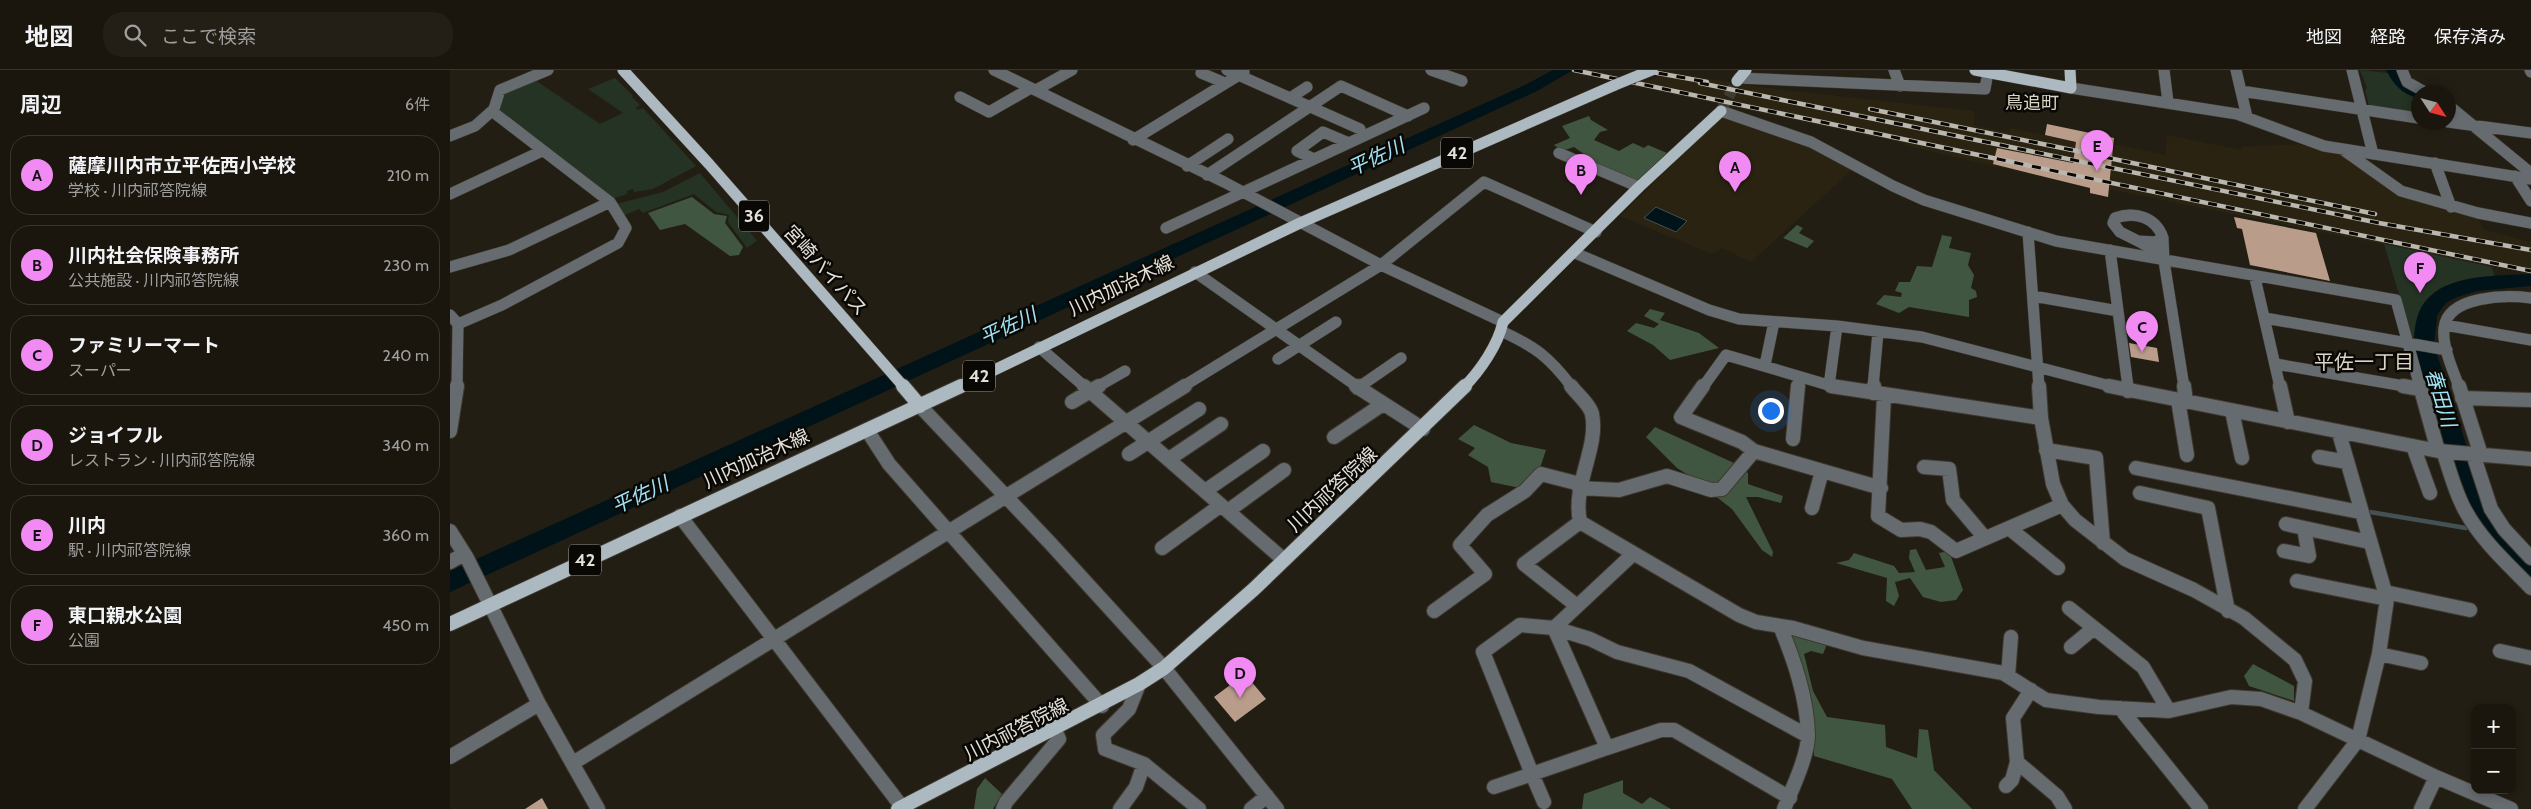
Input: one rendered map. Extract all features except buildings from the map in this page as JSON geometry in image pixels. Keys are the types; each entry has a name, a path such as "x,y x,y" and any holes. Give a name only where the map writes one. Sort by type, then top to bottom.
{"main road":[{"name":"宮崎バイパス","path":"623,70 658,107 916,401"},
{"name":"川内加治木線","path":"450,624 488,600 680,516 867,430 916,401 1039,347 1300,223 1652,70"},
{"path":"1738,80 1746,70"},
{"path":"1975,70 1999,72 2071,88 2070,70"},
{"name":"川内祁答院線","path":"900,808 1102,706 1164,668 1215,624 1423,429 1475,376 1502,326 1639,187 1721,111"}],"street":[{"path":"450,136 475,126 493,110 500,90 548,70"},
{"path":"994,70 1207,175 1502,326 1530,344 1552,361 1592,414 1592,436 1580,486 1577,508 1580,522 1739,615 1756,622 1780,626 1863,648 2003,673 2046,700 2168,711 2231,698 2261,699 2301,713 2436,777 2503,801"},
{"path":"960,97 990,112 1072,70"},
{"path":"1227,70 1242,73 1290,98 1360,128"},
{"path":"1431,70 1462,81"},
{"path":"1894,70 1900,86"},
{"path":"2164,70 2168,102"},
{"path":"2236,70 2247,117"},
{"path":"2352,70 2373,154"},
{"path":"2401,70 2408,82 2413,85"},
{"path":"1738,80 1985,89 1988,72"},
{"path":"1202,73 1225,83"},
{"path":"1133,140 1242,73"},
{"path":"1207,175 1341,86 1408,116"},
{"path":"1290,98 1306,87"},
{"path":"2071,88 2168,102 2247,117 2309,142 2342,149 2531,179"},
{"path":"2241,91 2411,117"},
{"path":"1166,228 1246,195 1314,159 1424,108"},
{"path":"450,431 458,389 454,354 454,319 502,305 618,243 626,228 610,202 542,151 493,110"},
{"path":"1721,111 1809,141 1903,191 1967,216 2056,241 2255,278 2396,300 2412,344 2420,389 2461,501 2469,518 2490,545 2531,588"},
{"path":"2456,111 2531,173"},
{"path":"2456,123 2531,133"},
{"path":"1314,159 1297,151 1323,132 1349,143"},
{"path":"1186,166 1228,139"},
{"path":"2342,149 2402,191 2451,207 2531,223"},
{"path":"450,194 542,151"},
{"path":"1559,153 1639,187"},
{"path":"2435,163 2451,207"},
{"path":"2516,177 2531,201"},
{"path":"573,762 1127,423 1381,265 1484,182 1596,232"},
{"path":"450,267 509,250 610,202"},
{"path":"2164,261 2148,246 2115,228 2113,223 2115,218 2125,216 2146,218 2159,226 2163,238 2164,261 2187,455"},
{"path":"2028,232 2041,418 2053,484 2062,505 2075,520 2103,544 2126,559 2194,590 2228,611 2244,618 2264,633 2295,660 2304,681 2301,713"},
{"path":"2136,241 2154,242 2163,238"},
{"path":"2110,250 2128,391"},
{"path":"1575,253 1724,315 1774,322 1837,326 1922,337 2036,366 2079,380 2128,391 2339,433 2442,451 2531,459"},
{"path":"1195,272 1298,347 1382,404 1423,429"},
{"path":"2255,278 2288,422"},
{"path":"2033,296 2118,311"},
{"path":"2531,298 2494,296 2460,307 2451,314 2443,333 2462,398 2474,454 2491,509 2504,529 2531,558"},
{"path":"2265,318 2447,350"},
{"path":"1278,359 1336,322"},
{"path":"1765,365 1774,322"},
{"path":"2445,325 2528,339 2531,352"},
{"path":"1829,386 1837,326"},
{"path":"1878,332 1881,488 1878,516 1901,530 1920,529 1931,532 1956,551 2062,505"},
{"path":"1039,347 1284,560"},
{"path":"1881,488 1754,452 1742,442 1681,417 1726,356 1765,365 1799,378 1829,386 2041,418"},
{"path":"1358,388 1401,358"},
{"path":"2276,364 2420,389"},
{"path":"1072,402 1126,371"},
{"path":"1793,439 1799,378"},
{"path":"2462,398 2531,400"},
{"path":"916,401 1164,668 1278,809"},
{"path":"1334,437 1382,404"},
{"path":"1129,454 1199,409"},
{"path":"2232,411 2242,458"},
{"path":"1168,459 1221,424"},
{"path":"867,430 889,464 1102,706"},
{"path":"2306,809 2358,740 2379,654 2386,596 2360,512 2339,433"},
{"path":"2413,446 2430,493"},
{"path":"2046,450 2096,458 2103,544"},
{"path":"1205,491 1263,451"},
{"path":"1434,611 1485,574 1460,546 1487,515 1525,491 1541,474 1580,486 1619,490 1667,476 1711,490 1722,489 1754,452"},
{"path":"2319,457 2347,462"},
{"path":"1924,467 1949,469 1953,500 1985,538"},
{"path":"2136,468 2360,512"},
{"path":"1162,548 1284,470"},
{"path":"1812,508 1822,471"},
{"path":"2140,494 2208,508 2228,611"},
{"path":"680,516 900,808"},
{"path":"1577,606 1524,564 1580,522"},
{"path":"2286,524 2369,542"},
{"path":"2009,528 2058,568"},
{"path":"2284,550 2309,556 2304,528"},
{"path":"450,531 488,600 539,704 598,809"},
{"path":"1554,628 1633,554"},
{"path":"450,562 465,556"},
{"path":"2297,581 2470,610"},
{"path":"2069,608 2143,667 2168,711"},
{"path":"1544,802 1483,652 1520,625 1554,628 1590,639 1617,652 1689,671 1808,736"},
{"path":"1494,787 1661,730 1674,730 1787,803 1808,736 1798,670 1780,626"},
{"path":"1554,628 1606,748"},
{"path":"2071,647 2094,628"},
{"path":"2008,676 2012,637"},
{"path":"2500,651 2531,658"},
{"path":"2379,654 2421,663"},
{"path":"1139,684 1129,709 1103,735 1104,749 1144,764 1199,809"},
{"path":"2006,786 2012,780 2017,762 2013,718 2031,690"},
{"path":"450,757 539,704"},
{"path":"2120,708 2201,809"},
{"path":"1003,809 1006,802 1059,739 1055,730"},
{"path":"2017,762 2057,796 2066,809"},
{"path":"1120,809 1136,787 1144,764"},
{"path":"2421,809 2436,777"},
{"path":"1251,809 1267,796"}],"shaded area":[{"path":"1670,72 1759,87 1973,111 1975,118 1973,125 2009,133 2010,128 2113,150 2114,144 2165,155 2167,135 2241,150 2242,147 2298,144 2343,156 2398,192 2478,217 2484,230 2531,242 2531,274 2117,191 2089,188 1903,145 1903,143 1633,86"},
{"path":"1722,116 1806,143 1853,169 1751,262 1722,248 1712,254 1620,216"},
{"path":"1656,207 1687,221 1676,232 1644,218"}],"green space":[{"path":"2360,70 2389,73 2398,85 2411,93 2411,113 2369,106 2365,90 2367,88"},
{"path":"532,78 600,124 623,113 588,89 615,78 640,105 636,108 637,110 643,108 696,166 653,189 634,192 633,189 627,191 627,194 612,199 498,111 503,91"},
{"path":"1589,116 1591,120 1608,130 1600,132 1594,140 1619,151 1633,143 1644,148 1648,145 1667,153 1636,182 1603,168 1574,147 1562,151 1554,145 1570,138 1562,126"},
{"path":"700,173 742,223 739,224 742,228 746,227 757,241 747,248 728,222 729,215 716,212 694,194 643,213 639,209 623,216 616,204 663,192"},
{"path":"692,197 714,214 727,216 725,223 743,247 739,255 730,256 685,224 660,230 648,213"},
{"path":"1797,225 1803,228 1799,233 1814,241 1807,248 1783,238"},
{"path":"1942,235 1952,237 1949,248 1971,253 1968,265 1974,275 1971,288 1976,291 1977,297 1969,300 1969,317 1909,307 1899,313 1876,304 1884,295 1901,297 1902,293 1895,291 1899,282 1910,282 1917,266 1932,267"},
{"path":"2384,244 2492,267 2495,279 2451,288 2429,301 2422,311 2419,324 2420,341 2412,338"},
{"path":"1650,309 1665,313 1660,320 1699,333 1719,348 1670,360 1653,345 1627,331 1636,323 1654,328 1659,324 1644,316"},
{"path":"1474,425 1511,443 1546,450 1540,468 1520,488 1491,482 1488,467 1468,455 1475,448 1458,439"},
{"path":"1655,427 1734,463 1724,479 1717,484 1696,480 1677,468 1646,437"},
{"path":"1744,471 1748,473 1748,484 1783,496 1781,503 1758,497 1746,497 1773,552 1772,557 1762,550 1732,509 1714,495 1737,483"},
{"path":"1916,549 1926,570 1945,567 1939,553 1949,551 1963,590 1956,600 1941,602 1923,597 1910,578 1895,582 1899,596 1894,606 1886,601 1887,578 1836,563 1849,560 1854,553 1894,566 1899,573 1915,572 1909,558 1910,550"},
{"path":"1789,631 1827,644 1823,654 1811,651 1804,654 1813,691 1827,717 1885,725 1886,747 1917,758 1919,729 1928,730 1934,770 1972,809 1912,809 1892,779 1814,756 1814,740 1807,692"},
{"path":"2253,664 2294,686 2294,701 2249,686 2244,676"},
{"path":"985,778 1002,794 993,809 974,809 977,789"},
{"path":"1623,780 1623,793 1642,804 1650,797 1671,809 1582,809 1584,794"}],"waterway":[{"name":"平佐川","path":"450,582 1531,88 1565,70"},
{"name":"春田川","path":"2394,70 2400,82 2411,89"},
{"name":"春田川","path":"2531,280 2477,285 2450,292 2439,298 2427,315 2424,345 2474,503 2503,543 2531,573"},
{"path":"2370,512 2466,528"},
{"path":"2485,532 2497,535"}],"tunnel":[{"path":"1721,111 1737,81"}],"railway":[{"path":"1574,70 2531,271"},
{"path":"1641,70 1707,82"},
{"path":"1700,83 2379,223 2531,250"},
{"path":"1870,109 2082,152"},
{"path":"2104,157 2375,214"}],"place":[{"name":"川内","path":"2097,171"},
{"name":"薩摩川内市立平佐西小学校","path":"1735,192"},
{"name":"川内社会保険事務所","path":"1581,195"},
{"name":"東口親水公園","path":"2420,293"},
{"name":"ファミリーマート","path":"2142,352"},
{"name":"ジョイフル","path":"1240,698"}],"district":[{"name":"鳥追町","path":"2032,103"},
{"name":"平佐一丁目","path":"2364,362"}]}
